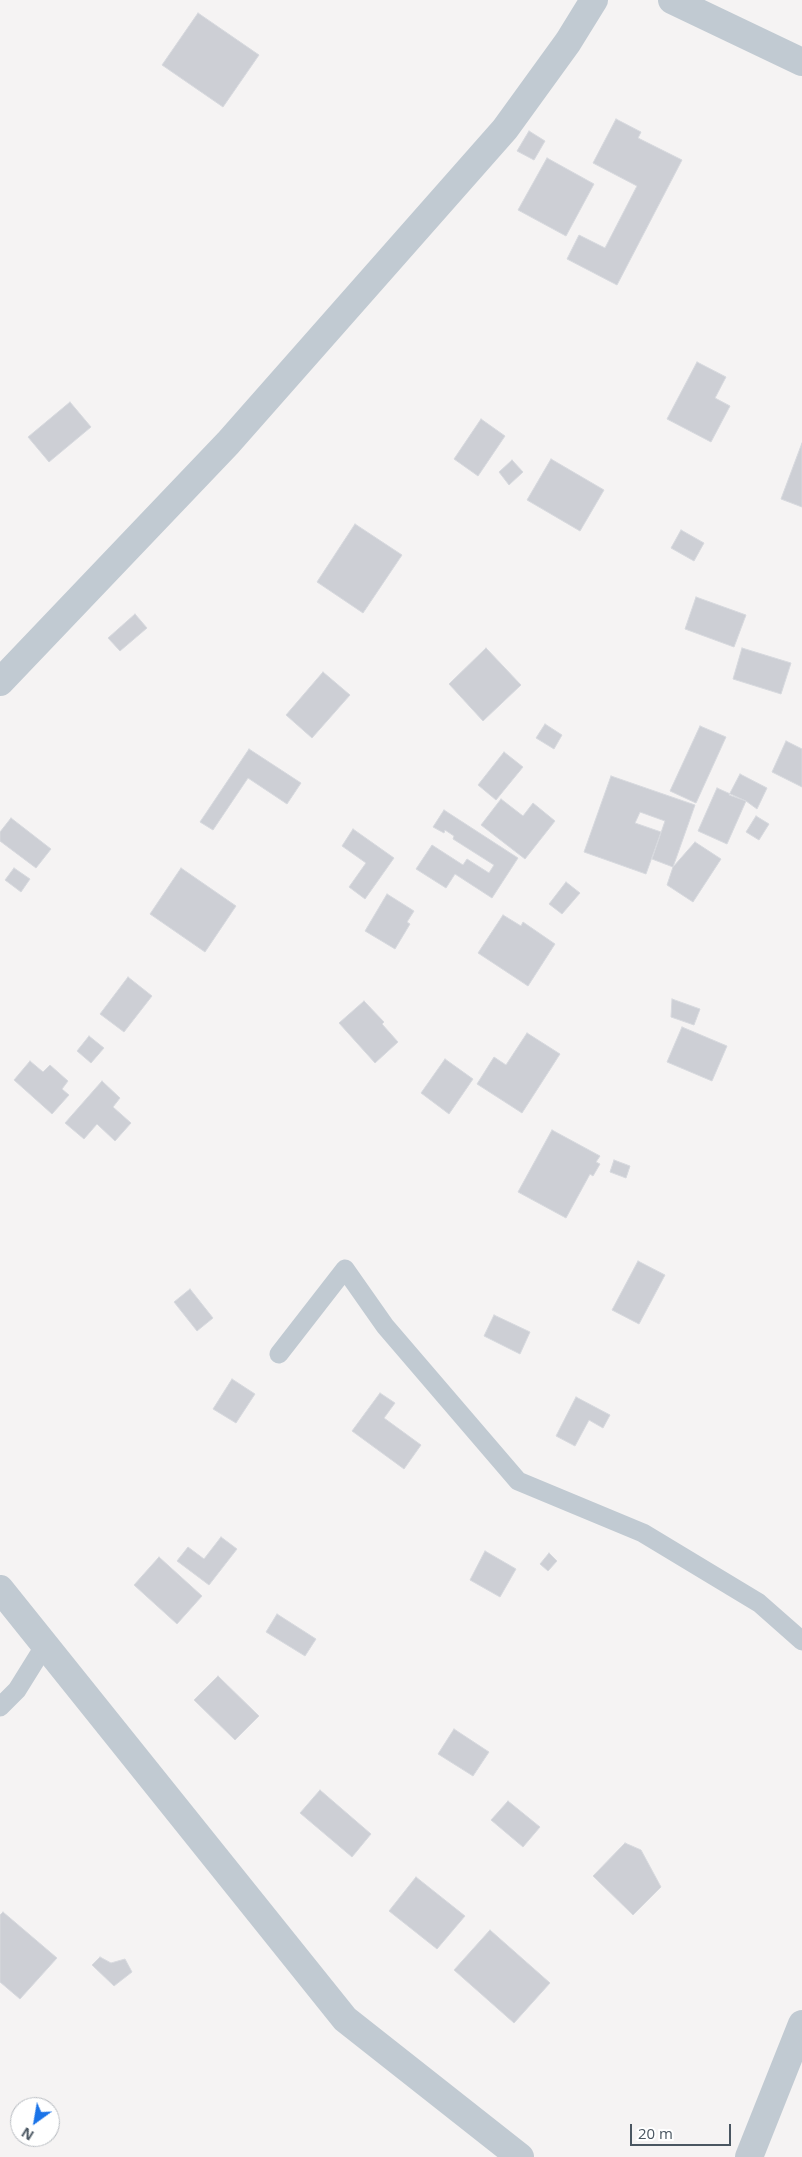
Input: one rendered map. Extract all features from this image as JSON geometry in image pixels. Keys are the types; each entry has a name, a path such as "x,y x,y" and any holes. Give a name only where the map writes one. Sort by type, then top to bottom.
{"street":[{"path":"0,682 228,443 505,129 568,42 594,0"},
{"path":"672,0 802,62"},
{"path":"0,1589 345,2019 520,2157"},
{"path":"749,2157 802,2024"}],"lane":[{"path":"279,1354 345,1269 385,1326 518,1481 643,1533 759,1603 802,1641"},
{"path":"0,1707 17,1690 45,1645"}],"building":[{"path":"198,13 259,55 223,107 162,65"},
{"path":"616,119 641,132 638,138 682,160 617,285 567,259 579,235 605,248 637,186 593,163"},
{"path":"529,131 545,141 534,160 517,151"},
{"path":"547,158 594,184 566,236 518,210"},
{"path":"697,362 726,377 715,398 730,406 711,442 667,419"},
{"path":"70,402 91,427 49,462 28,437"},
{"path":"481,419 505,436 478,476 454,459"},
{"path":"802,443 802,507 781,499"},
{"path":"551,459 604,490 580,531 527,500"},
{"path":"512,460 523,472 509,485 499,472"},
{"path":"355,524 402,555 363,613 317,582"},
{"path":"681,530 704,543 694,561 671,548"},
{"path":"696,597 746,615 734,647 685,629"},
{"path":"135,614 147,628 120,651 108,638"},
{"path":"486,648 521,685 483,721 449,684"},
{"path":"742,648 791,663 781,694 733,679"},
{"path":"323,672 350,695 312,738 286,715"},
{"path":"545,724 562,735 554,749 536,738"},
{"path":"700,726 726,737 696,803 670,791"},
{"path":"786,741 802,749 802,787 772,772"},
{"path":"249,749 301,783 287,804 248,778 213,830 200,822"},
{"path":"504,752 523,767 496,800 478,785"},
{"path":"740,774 767,788 757,809 746,801 729,795"},
{"path":"611,776 695,805 673,867 652,859 665,821 640,812 635,823 661,832 646,874 584,852"},
{"path":"717,788 746,801 727,844 698,831"},
{"path":"501,799 523,816 533,803 555,821 525,859 481,825"},
{"path":"444,810 518,858 492,898 455,874 446,888 416,869 432,845 463,865 467,859 489,873 494,865 453,839 454,836 445,830 444,833 433,827"},
{"path":"756,816 769,824 759,840 746,832"},
{"path":"11,818 51,849 36,868 0,841 0,832"},
{"path":"353,829 394,858 365,899 349,887 366,863 342,846"},
{"path":"695,842 721,859 693,902 667,885 673,867"},
{"path":"14,868 30,879 21,892 5,880"},
{"path":"181,868 236,906 205,952 150,914"},
{"path":"566,882 580,893 562,914 549,904"},
{"path":"387,894 414,911 407,922 410,924 395,949 365,931"},
{"path":"503,915 521,926 523,922 555,944 528,986 478,953"},
{"path":"128,977 152,996 124,1032 100,1014"},
{"path":"672,999 700,1009 694,1025 671,1017"},
{"path":"364,1001 384,1022 382,1024 398,1042 375,1063 339,1023"},
{"path":"682,1027 727,1046 712,1081 667,1062"},
{"path":"527,1033 560,1054 522,1113 477,1084 494,1057 506,1065"},
{"path":"89,1036 104,1048 91,1063 77,1051"},
{"path":"445,1059 473,1079 449,1114 421,1093"},
{"path":"30,1061 43,1072 50,1065 68,1081 62,1089 69,1095 52,1114 14,1080"},
{"path":"102,1081 120,1098 113,1107 131,1123 115,1141 97,1124 84,1139 65,1123"},
{"path":"552,1130 600,1156 596,1162 600,1164 593,1176 590,1174 566,1218 518,1192"},
{"path":"614,1160 630,1166 626,1178 610,1172"},
{"path":"638,1261 665,1275 639,1324 612,1310"},
{"path":"190,1289 213,1318 197,1331 174,1302"},
{"path":"494,1315 530,1332 520,1354 484,1336"},
{"path":"232,1379 255,1394 236,1423 213,1409"},
{"path":"380,1393 395,1403 384,1418 421,1445 404,1469 352,1431"},
{"path":"576,1397 610,1415 603,1428 589,1420 575,1446 556,1436"},
{"path":"221,1537 237,1549 209,1585 177,1561 188,1547 204,1559"},
{"path":"485,1551 516,1569 500,1597 470,1580"},
{"path":"549,1553 557,1561 548,1571 540,1564"},
{"path":"159,1557 202,1596 177,1624 134,1585"},
{"path":"277,1614 316,1639 305,1656 266,1632"},
{"path":"218,1676 259,1716 235,1740 194,1700"},
{"path":"454,1729 489,1752 473,1776 438,1754"},
{"path":"320,1790 371,1834 352,1857 300,1813"},
{"path":"508,1801 540,1827 523,1847 491,1820"},
{"path":"625,1843 641,1850 661,1887 633,1915 593,1876"},
{"path":"416,1877 465,1916 437,1949 389,1911"},
{"path":"3,1912 57,1958 20,1999 0,1982 0,1915"},
{"path":"490,1930 550,1983 514,2023 454,1970"},
{"path":"100,1957 111,1963 125,1959 132,1972 114,1986 92,1965"}]}
